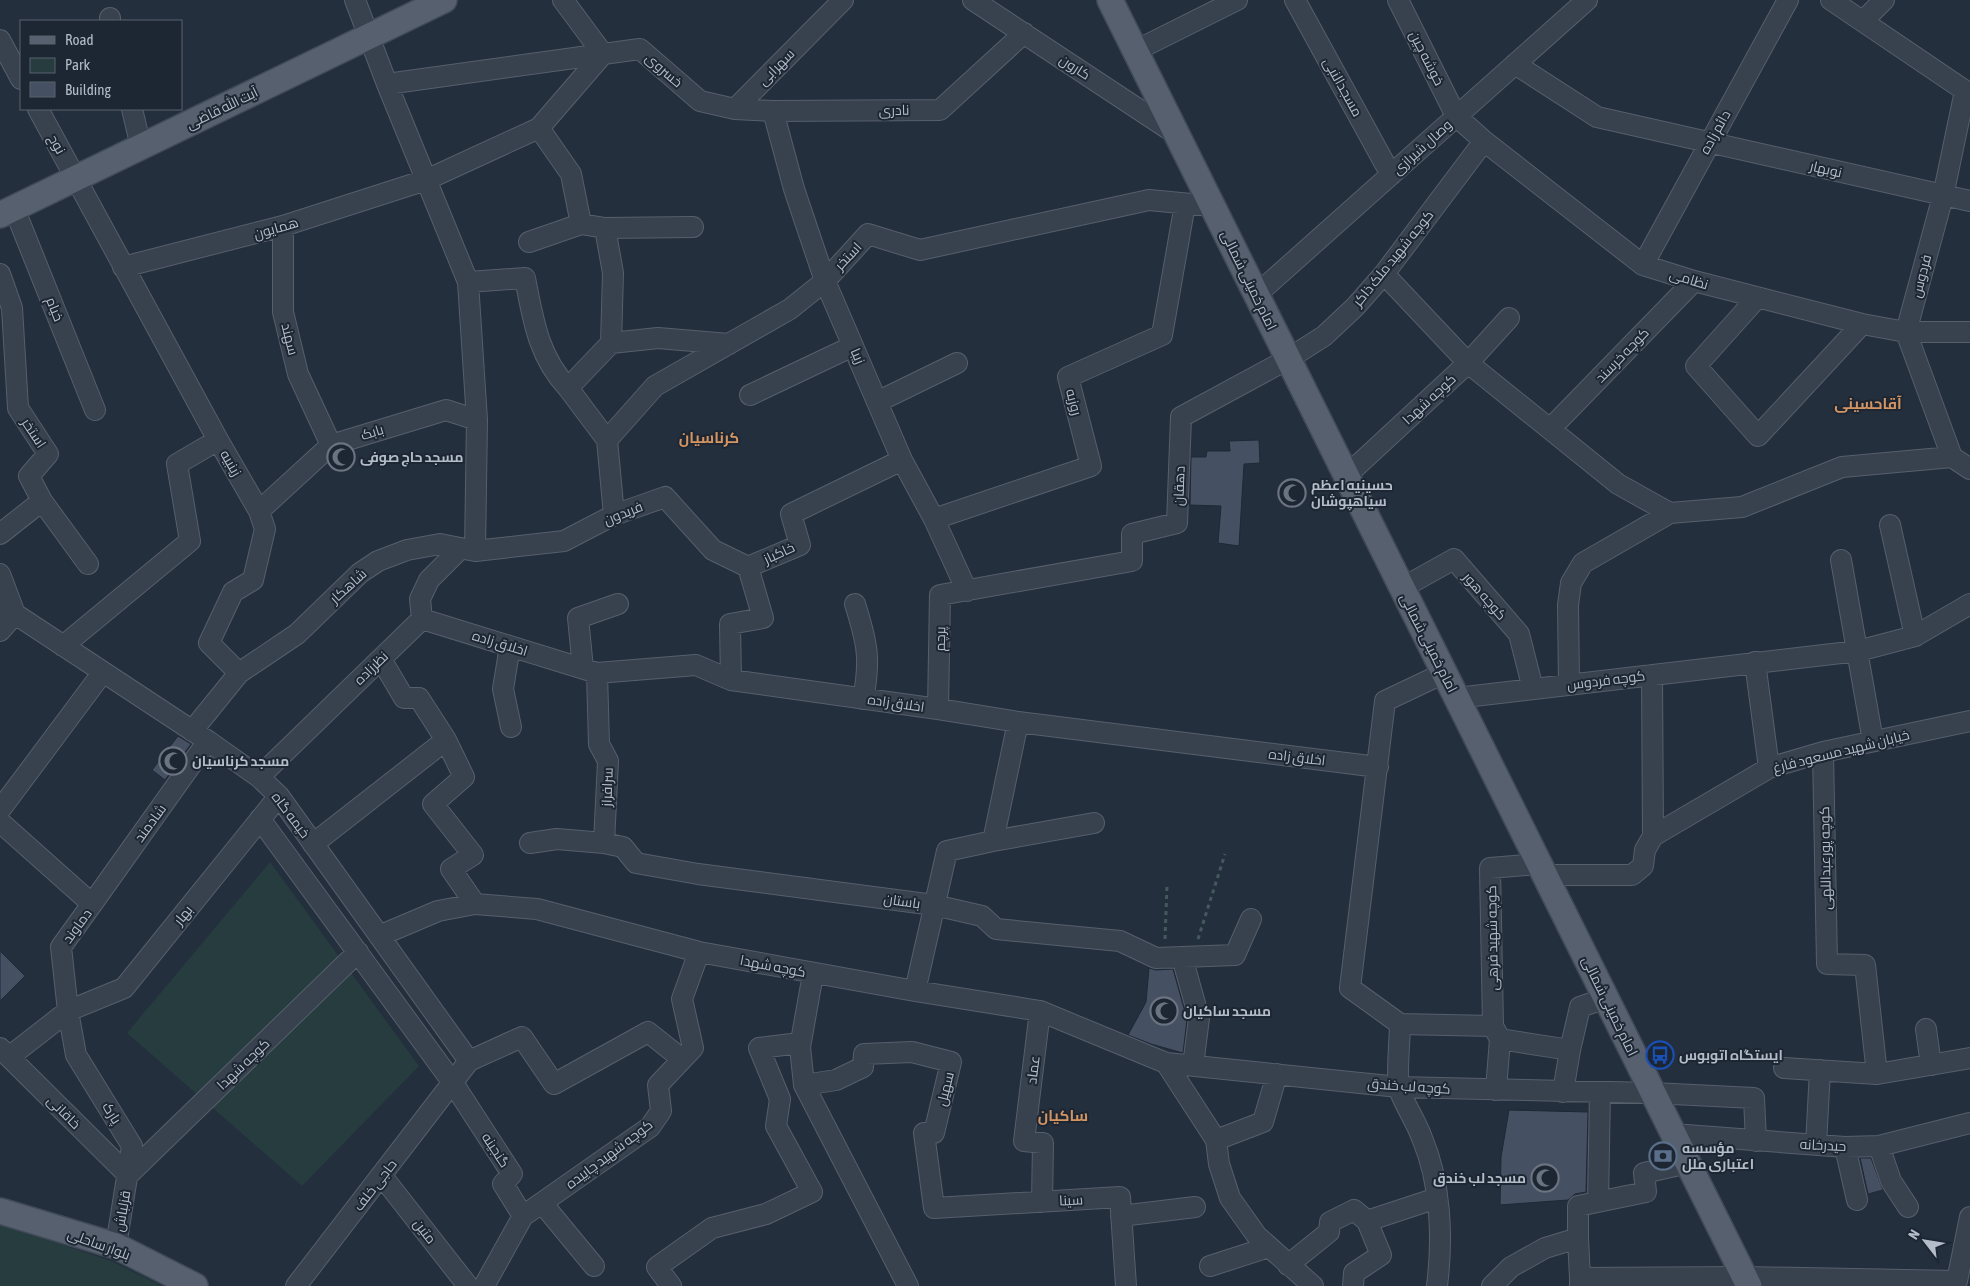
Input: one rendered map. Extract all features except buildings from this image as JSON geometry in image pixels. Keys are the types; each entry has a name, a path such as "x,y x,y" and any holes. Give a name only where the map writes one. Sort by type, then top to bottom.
{"main road":[{"name":"آیت الله قاضی","path":"7,212 444,0"},
{"name":"امام خمینی شمالی","path":"1110,0 1747,1281"},
{"name":"بلوار ساحلی","path":"0,1211 116,1246 194,1286"}],"street":[{"path":"355,0 368,37 468,282 477,420 468,550 428,580 420,599 422,619"},
{"path":"563,0 603,54 539,128 571,174 582,224"},
{"name":"سهرابی","path":"735,109 843,0"},
{"name":"کارون","path":"973,0 1176,134"},
{"path":"1135,51 1237,0"},
{"name":"مسجدالنبی","path":"1295,0 1391,174"},
{"name":"خوشه چین","path":"1398,0 1456,116"},
{"name":"وصال شیرازی","path":"1256,294 1587,0"},
{"name":"دائم زاده","path":"1643,265 1788,0"},
{"path":"1831,0 1968,92"},
{"path":"1862,21 1884,0"},
{"name":"نادری","path":"735,109 773,112 940,110 1024,33"},
{"path":"0,40 20,77"},
{"name":"خسروی","path":"387,84 640,49 700,101 735,109"},
{"name":"نوبهار","path":"1515,64 1597,118 1970,201"},
{"name":"فردوس","path":"1906,332 1968,92"},
{"name":"نوح","path":"39,110 76,179"},
{"path":"132,110 141,147"},
{"name":"زیبا","path":"773,112 794,189 825,281 902,460 934,519 967,592"},
{"name":"نظامی","path":"1456,116 1484,141 1643,265 1757,298 1862,324 1906,332 1970,332"},
{"name":"همایون","path":"123,267 284,226 426,180 539,128"},
{"name":"کوچه شهید ملک ذاکر","path":"1288,359 1324,336 1355,307 1384,274 1484,141"},
{"name":"زینبیه","path":"76,179 218,440 259,510 265,529 253,580 233,592 209,643 239,673"},
{"name":"استخر","path":"607,440 655,386 790,309 825,281 868,234 920,250 1149,200 1212,206"},
{"name":"روزبه","path":"934,519 1091,466 1068,377 1162,335 1185,204"},
{"name":"خیام","path":"7,212 95,410"},
{"path":"529,242 582,224 605,228 693,227"},
{"name":"سهند","path":"284,226 283,312 298,374 331,445"},
{"path":"605,228 613,272 611,343"},
{"name":"استخر","path":"0,274 12,308 18,408 48,454 29,476 42,501"},
{"path":"1384,274 1468,363 1618,484 1670,512"},
{"path":"468,282 525,278 537,334 546,358 557,376 607,440 614,515"},
{"name":"کوچه خرسند","path":"1550,429 1694,281"},
{"path":"1757,298 1696,366 1758,436 1862,324"},
{"name":"کوچه شهدا","path":"1346,476 1468,363 1509,318"},
{"path":"1906,332 1952,457"},
{"path":"568,388 611,343 658,338 729,344"},
{"path":"750,395 853,346"},
{"name":"دهقان","path":"967,592 1132,561 1132,534 1177,524 1182,417 1288,359"},
{"path":"877,402 957,363"},
{"name":"بابک","path":"259,510 331,445 446,410 477,420"},
{"path":"63,646 190,541 177,464 218,440"},
{"path":"1569,685 1568,605 1571,582 1583,563 1670,512 1742,507 1842,467 1952,457 1970,468"},
{"name":"خاکباز","path":"731,680 730,624 763,618 748,567 800,545 791,514 902,460"},
{"name":"فریدون","path":"468,550 564,541 614,515 665,497 712,550 748,567"},
{"path":"0,534 42,501 88,564"},
{"path":"1890,525 1915,636"},
{"name":"شاهکار","path":"239,673 296,634 360,574 378,561 407,550 440,544 468,550"},
{"name":"کوچه هور","path":"1402,588 1454,559 1519,634 1533,689"},
{"path":"1841,560 1873,741"},
{"path":"0,574 7,609 0,631"},
{"name":"پرچم","path":"938,709 940,595 967,592"},
{"name":"سرافراز","path":"604,844 608,761 599,744 590,671 578,618 618,604"},
{"path":"854,604 866,640 868,673 863,699"},
{"name":"کوچه فردوس","path":"1457,698 1858,651 1915,636 1970,604"},
{"name":"خیمه گاه","path":"7,609 200,736 259,778 279,796 469,1062"},
{"name":"اخلاق زاده","path":"422,619 590,671 696,665 731,680 1018,722 1378,767"},
{"name":"نظرزاده","path":"259,778 422,619"},
{"path":"510,646 503,689 511,727"},
{"path":"381,659 404,698 419,698 446,740 464,777 433,804 473,854 451,869 475,904"},
{"path":"1755,662 1769,768"},
{"path":"0,810 103,672"},
{"path":"200,736 239,673"},
{"path":"1444,673 1385,700 1350,988 1400,1024 1497,1032 1570,1050"},
{"path":"1542,870 1632,875 1643,866 1644,850 1653,836 1652,675"},
{"name":"خیابان شهید مسعود فارغ","path":"1653,836 1769,768 1823,752 1970,721"},
{"path":"993,841 1018,722"},
{"name":"شادمند","path":"92,904 200,736"},
{"path":"313,844 446,740"},
{"name":"کوچه پورعبداللهی","path":"1823,752 1827,964 1865,965 1877,1074"},
{"name":"بهار","path":"4,1053 68,1011 124,988 279,796"},
{"path":"260,819 453,1083 469,1062 522,1037 554,1084 648,1032 682,1059"},
{"name":"دماوند","path":"0,822 92,904 61,947 68,1011 76,1055"},
{"path":"915,991 947,851 1094,823"},
{"name":"باستان","path":"530,843 556,839 623,847 636,863 698,874 934,905 982,916 996,929 1120,941 1156,958 1234,956 1251,919"},
{"name":"کوچه شهید فرهی","path":"1497,1032 1490,868 1542,870"},
{"name":"کوچه شهدا","path":"379,936 438,911 475,904 537,909 699,952 813,974 1040,1011 1166,1063"},
{"name":"کوچه شهدا","path":"128,1175 358,952"},
{"name":"کوچه شهید چاییده","path":"484,1286 523,1216 650,1127 661,1111 658,1085 694,1048 682,999 699,952"},
{"path":"1180,957 1199,1018 1193,1066"},
{"path":"813,974 800,1043 804,1085 908,1286"},
{"path":"1563,1092 1580,1007 1606,998"},
{"name":"عماد","path":"1040,1011 1024,1142 1043,1143 1042,1202"},
{"path":"1400,1024 1398,1087 1423,1139 1434,1177 1437,1198 1440,1257 1437,1286"},
{"path":"1926,1029 1931,1065"},
{"path":"1496,1090 1497,1032"},
{"path":"671,1286 657,1267 712,1228 766,1214 812,1192 776,1126 780,1099 759,1048 800,1043"},
{"name":"سهیل","path":"804,1085 836,1080 863,1067 864,1054 912,1052 951,1062 934,1133 924,1133 934,1208"},
{"name":"خاقانی","path":"4,1053 128,1175"},
{"name":"پارک","path":"76,1055 132,1146 128,1175"},
{"path":"1784,1068 1877,1074 1970,1058"},
{"path":"1166,1063 1216,1140 1219,1164 1230,1198 1257,1236 1313,1286"},
{"name":"کوچه لب خندق","path":"1166,1063 1398,1087 1653,1093 1754,1098 1756,1141"},
{"path":"1816,1145 1820,1070"},
{"path":"1216,1140 1263,1122 1277,1074"},
{"name":"حاجی خلف","path":"296,1286 453,1083"},
{"name":"گنجینه","path":"453,1083 512,1174 503,1184 523,1216"},
{"path":"1598,1201 1600,1092"},
{"name":"حیدرخانه","path":"1673,1134 1845,1147 1879,1146 1970,1124"},
{"path":"1879,1146 1891,1181 1908,1207"},
{"path":"1845,1147 1858,1200"},
{"path":"1688,1163 1644,1173 1646,1192 1578,1206 1580,1282 1747,1281 1955,1284 1970,1217"},
{"name":"قزلباش","path":"116,1246 128,1175"},
{"name":"متین","path":"382,1176 468,1286"},
{"name":"سینا","path":"934,1208 1120,1197 1126,1286"},
{"path":"1367,1221 1437,1198"},
{"path":"542,1203 594,1266"},
{"path":"1122,1216 1194,1207"},
{"path":"1288,1265 1329,1232 1330,1222 1354,1210 1367,1221 1381,1255 1354,1273 1353,1286"},
{"path":"1492,1286 1511,1267 1545,1248 1578,1238"},
{"path":"1210,1266 1269,1247"}],"path":[{"path":"1180,957 1225,854"},
{"path":"1167,886 1180,957"}],"green space":[{"path":"270,862 419,1066 302,1186 127,1033"},
{"path":"0,1224 111,1261 162,1286 0,1286"}],"place":[{"name":"مسجد حاج صوفی","path":"341,457"},
{"name":"حسینیه اعظم سیاهپوشان","path":"1292,493"},
{"name":"مسجد کرناسیان","path":"173,761"},
{"name":"مسجد ساکیان","path":"1164,1011"},
{"name":"ایستگاه اتوبوس","path":"1660,1055"},
{"name":"مؤسسه اعتباری ملل","path":"1663,1156"},
{"name":"مسجد لب خندق","path":"1545,1178"}],"district":[{"name":"آقاحسینی","path":"1868,404"},
{"name":"کرناسیان","path":"709,438"},
{"name":"ساکیان","path":"1063,1116"}]}
